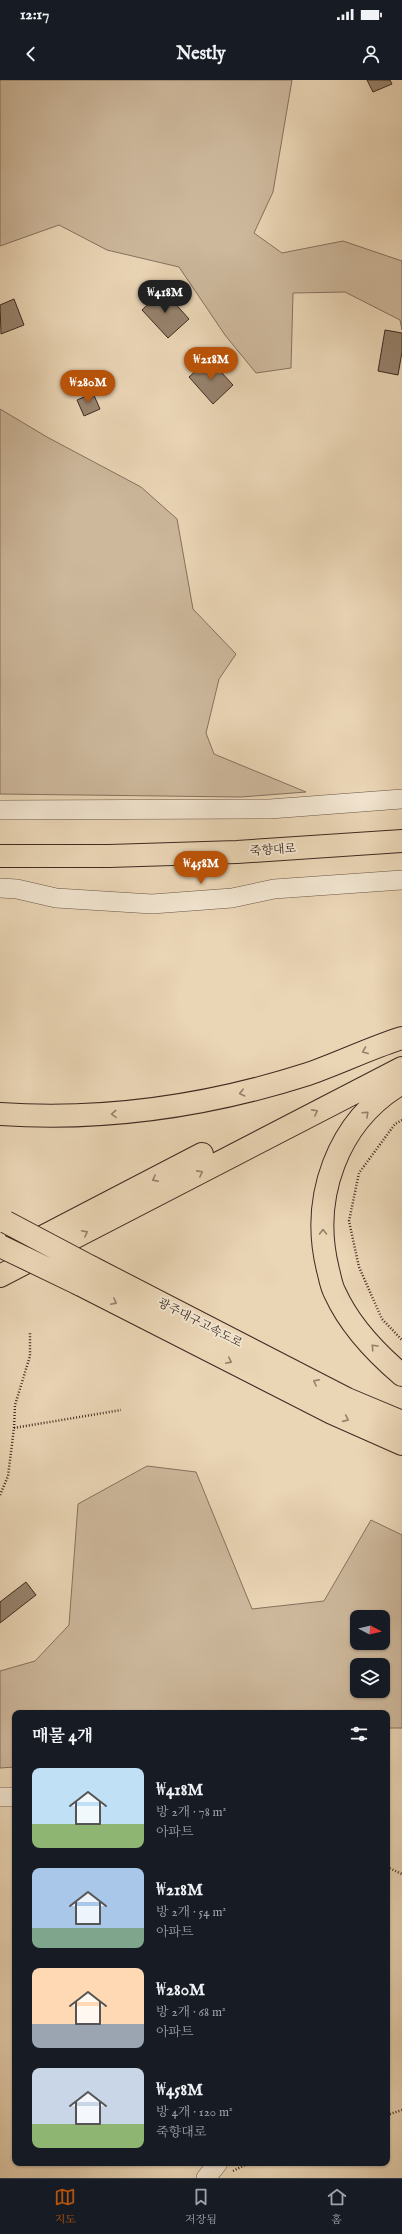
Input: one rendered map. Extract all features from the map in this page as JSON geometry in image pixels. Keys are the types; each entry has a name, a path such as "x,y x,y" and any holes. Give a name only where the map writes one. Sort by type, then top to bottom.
{"main road":[{"name":"죽향대로","path":"0,856 109,856 237,852 402,841"},
{"path":"0,1114 48,1117 120,1114 195,1104 254,1090 310,1073 382,1044 402,1038"},
{"path":"0,1259 374,1066 402,1055"},
{"path":"0,1276 402,1068"},
{"path":"402,1083 392,1089 359,1119 334,1161 323,1203 323,1249 334,1293 358,1331 402,1375"},
{"name":"광주대구고속도로","path":"3,1220 347,1399 402,1422"},
{"name":"광주대구고속도로","path":"0,1246 79,1284 325,1409 402,1444"}],"street":[{"path":"0,810 270,809 402,799"},
{"path":"0,888 17,889 56,898 152,904 232,898 274,889 402,880"},
{"path":"0,1797 12,1797"},
{"path":"206,2178 224,2168"}],"path":[{"path":"402,1120 395,1124 359,1173 349,1221 359,1267 382,1319 402,1340"},
{"path":"0,1495 8,1476 14,1428 15,1405 30,1356 30,1333"},
{"path":"14,1428 121,1410"},
{"path":"390,1868 402,1874"},
{"path":"390,2114 402,2110"},
{"path":"224,2168 236,2166"}],"shaded area":[{"path":"0,80 292,80 273,192 254,233 282,253 343,241 402,261 402,330 400,320 345,292 293,293 291,368 256,373 225,335 179,267 107,250 59,225 0,246"},
{"path":"0,409 47,437 141,487 177,519 193,609 236,654 219,679 206,733 214,754 306,792 241,797 0,794"},
{"path":"147,1466 196,1472 252,1609 324,1601 371,1520 402,1535 402,1728 390,1728 390,1710 12,1710 12,1767 0,1768 0,1671 35,1661 69,1625 78,1504"}],"building":[{"path":"367,80 390,80 392,84 373,92"},
{"path":"163,290 189,319 168,338 142,310"},
{"path":"14,299 24,325 1,334 0,305"},
{"path":"385,330 402,333 402,352 398,375 378,371"},
{"path":"209,359 233,385 213,404 189,377"},
{"path":"93,393 100,409 84,416 77,400"},
{"path":"26,1582 36,1595 0,1623 0,1602"}]}
